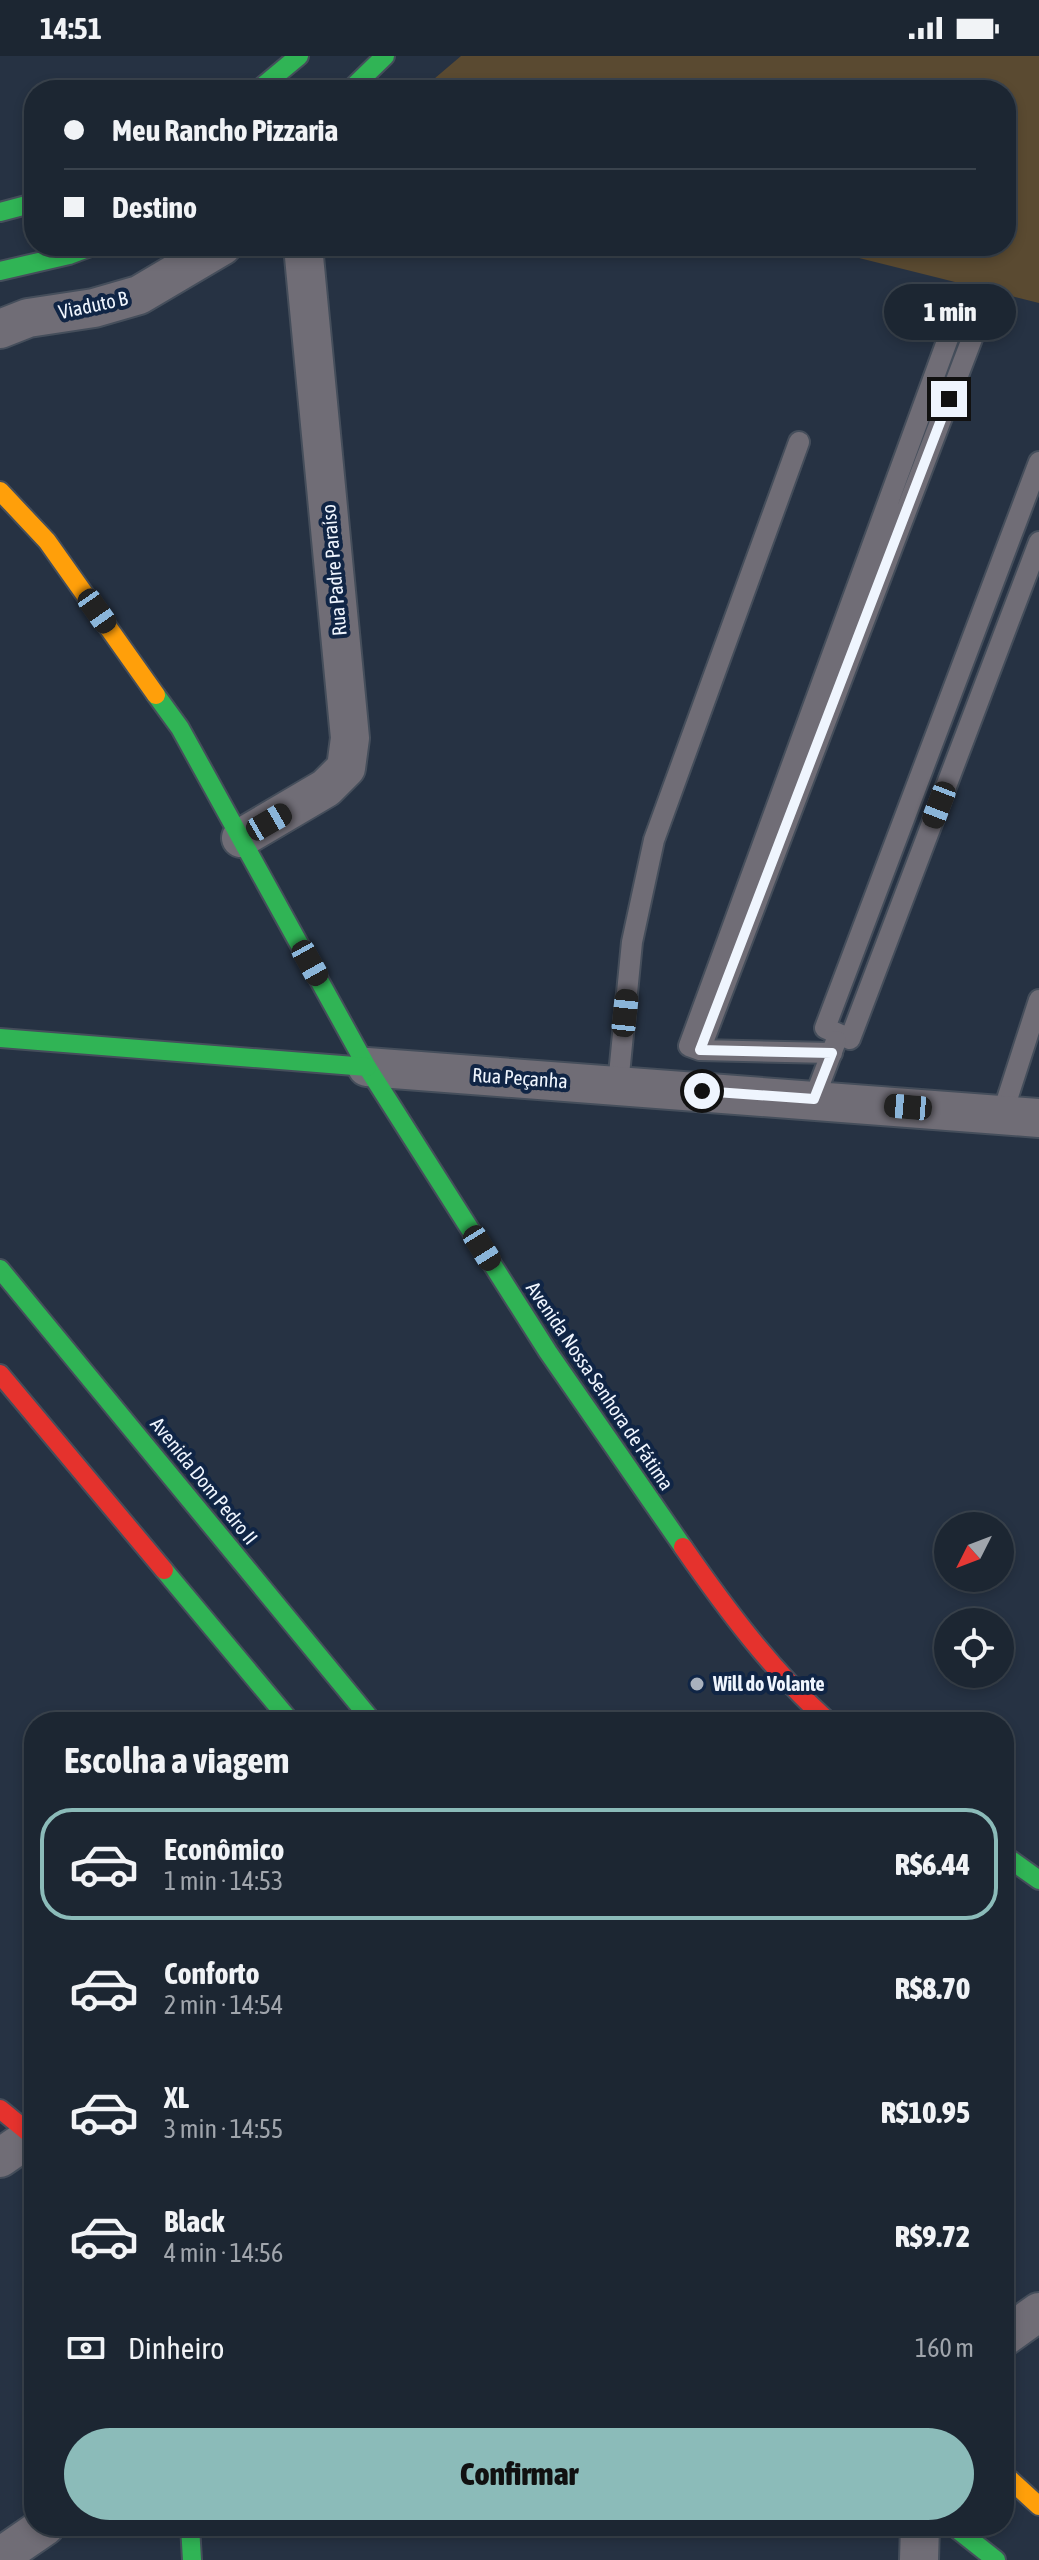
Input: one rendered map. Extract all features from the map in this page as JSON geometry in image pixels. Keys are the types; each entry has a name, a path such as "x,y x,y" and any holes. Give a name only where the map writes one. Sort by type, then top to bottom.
{"main road":[{"path":"270,80 299,56"},
{"path":"360,80 385,56"},
{"path":"0,212 24,206"},
{"path":"0,271 65,256"},
{"name":"Avenida Nossa Senhora de Fátima","path":"0,491 47,541 180,728 367,1067 548,1352 714,1592 801,1697 818,1712"},
{"name":"Rua Peçanha","path":"0,1038 367,1067"},
{"name":"Avenida Dom Pedro II","path":"0,1269 365,1712"},
{"path":"0,1374 283,1712"},
{"path":"1014,1862 1039,1880"},
{"path":"0,2109 24,2129"},
{"path":"1014,2483 1039,2506"},
{"path":"191,2536 192,2560"},
{"path":"966,2536 996,2560"}],"street":[{"name":"Viaduto B","path":"0,329 28,318 94,308 139,295 205,256"},
{"name":"Rua Padre Paraíso","path":"241,838 326,788 346,768 350,738 304,256"},
{"name":"Rua Peçanha","path":"367,1067 1021,1117"},
{"path":"0,2158 24,2142"},
{"path":"1014,2330 1039,2312"},
{"path":"0,2557 30,2536"},
{"path":"919,2560 920,2536"}],"lane":[{"path":"700,1050 983,310 961,303 689,1046 700,1050 836,1044 850,1039 1039,542"},
{"path":"618,1085 632,942 654,840 799,442"},
{"path":"836,1044 825,1028 1039,462"},
{"path":"1021,1117 1039,1000"},
{"path":"814,1099 836,1044"}],"shaded area":[{"path":"461,56 1039,56 1039,303 851,256 1016,256 1016,80 433,80"}],"traffic: fast":[{"path":"270,80 299,56"},
{"path":"360,80 385,56"},
{"path":"0,212 24,206"},
{"path":"0,271 65,256"},
{"path":"156,695 180,728 367,1067 548,1352 683,1547"},
{"path":"0,1038 367,1067"},
{"path":"0,1269 365,1712"},
{"path":"164,1570 283,1712"},
{"path":"1014,1862 1039,1880"},
{"path":"191,2536 192,2560"},
{"path":"966,2536 996,2560"}],"traffic: slow":[{"path":"0,491 47,541 156,695"},
{"path":"1014,2483 1039,2506"}],"traffic: jam":[{"path":"0,1374 164,1570"},
{"path":"683,1547 751,1639 818,1712"},
{"path":"0,2109 24,2129"}],"place":[{"name":"Will do Volante","path":"697,1684"}],"route":[{"path":"702,1091 814,1099 832,1053 700,1050 949,399"}]}
